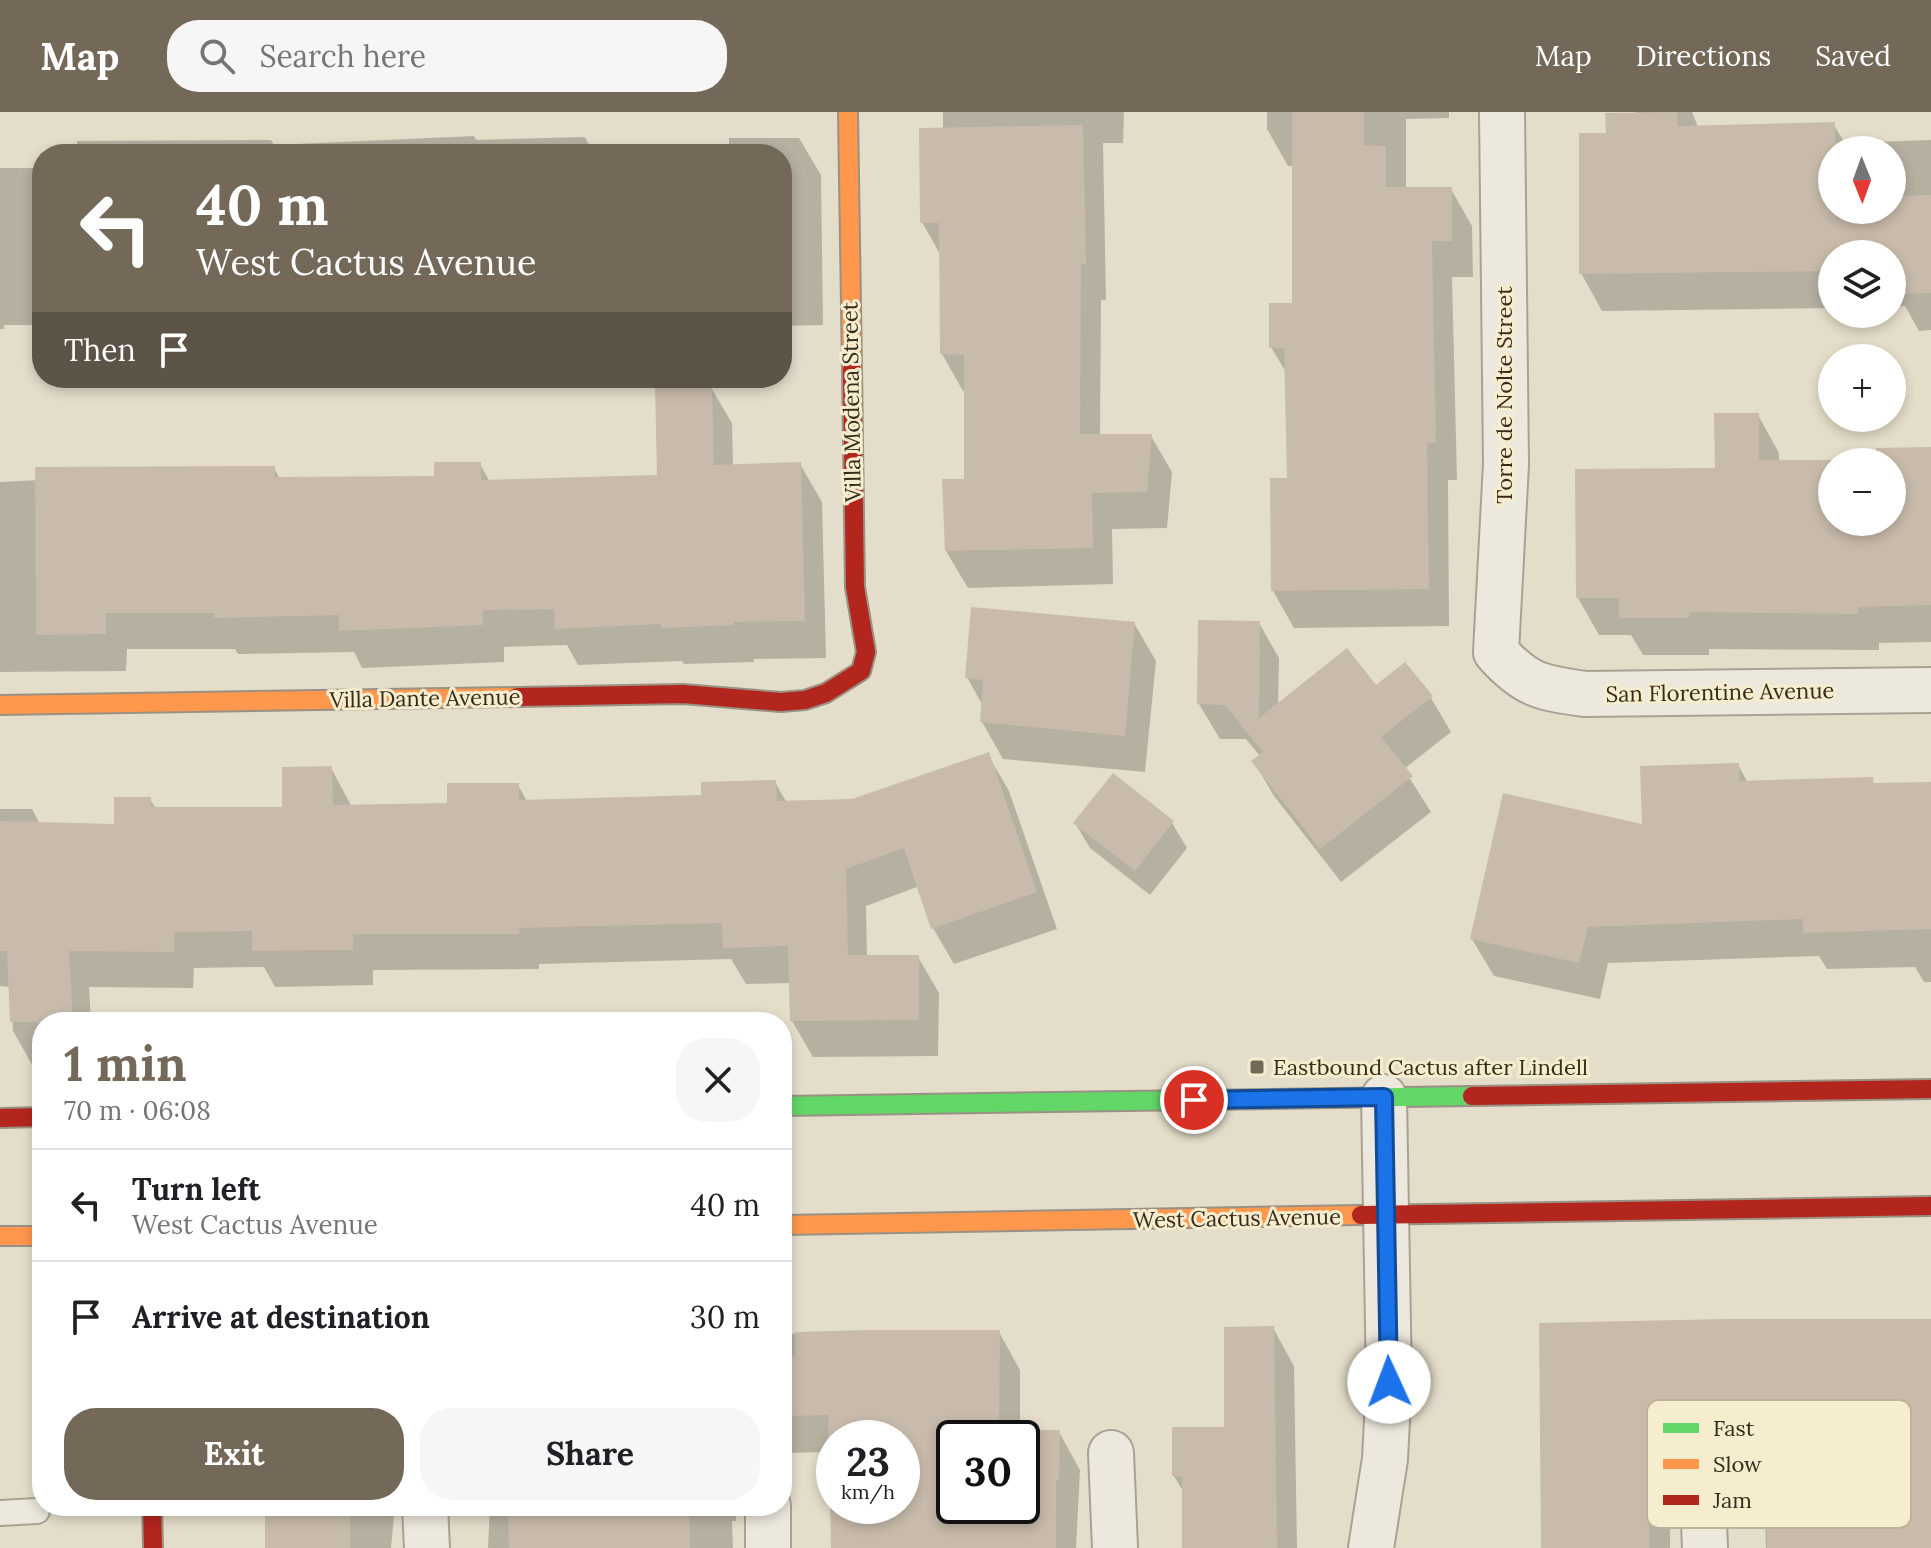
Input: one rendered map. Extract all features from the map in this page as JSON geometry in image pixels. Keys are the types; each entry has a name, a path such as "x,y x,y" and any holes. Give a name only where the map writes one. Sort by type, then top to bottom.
{"main road":[{"name":"Villa Modena Street","path":"845,681 861,671 866,652 855,587 848,112"},
{"name":"Villa Dante Avenue","path":"0,705 683,694 781,702 805,700 826,693 845,681"},
{"path":"792,1106 1931,1089"},
{"path":"0,1118 32,1117"},
{"name":"West Cactus Avenue","path":"792,1225 1931,1206"},
{"path":"0,1236 32,1236"},
{"path":"152,1516 153,1548"}],"street":[{"name":"Torre de Nolte Street","path":"1502,112 1506,464 1496,652 1514,672"},
{"name":"San Florentine Avenue","path":"1514,672 1543,688 1585,694 1931,690"},
{"path":"1371,1548 1378,1521 1388,1398 1384,1097"},
{"path":"1111,1453 1115,1548"},
{"path":"425,1516 427,1548"},
{"path":"768,1516 768,1548"},
{"path":"1704,1528 1705,1548"}],"lane":[{"path":"0,1513 32,1511"}],"building":[{"path":"1292,112 1364,112 1364,145 1386,146 1386,187 1452,187 1452,241 1432,241 1436,443 1427,443 1429,589 1271,591 1270,478 1287,478 1284,348 1269,348 1269,303 1292,303"},
{"path":"1677,112 1678,126 1835,122 1835,136 1818,136 1818,224 1906,224 1906,196 1931,195 1931,293 1906,294 1906,240 1818,240 1818,271 1579,274 1579,133 1606,133 1605,113"},
{"path":"1083,125 1086,264 1081,264 1080,434 1152,434 1147,492 1092,493 1093,548 945,551 942,479 964,479 964,355 940,354 939,223 920,223 919,128"},
{"path":"655,388 712,388 714,465 801,462 805,621 555,629 554,609 483,610 483,625 339,631 339,615 214,618 214,613 106,613 106,634 36,635 35,467 275,466 275,477 434,476 434,462 481,462 481,480 657,475"},
{"path":"1714,413 1759,413 1759,460 1818,460 1818,536 1906,536 1906,448 1876,448 1931,447 1931,605 1858,607 1858,614 1689,612 1689,618 1619,618 1619,598 1576,598 1575,469 1715,468"},
{"path":"971,607 1135,622 1125,736 980,722 983,680 965,678"},
{"path":"1198,620 1260,621 1259,718 1347,648 1376,685 1405,662 1433,696 1381,737 1413,776 1320,849 1251,761 1263,752 1225,705 1197,704"},
{"path":"989,752 1037,892 931,929 904,848 846,869 848,955 919,955 919,1020 792,1021 788,946 723,948 722,923 519,928 520,934 353,934 353,950 252,951 252,931 174,932 174,952 69,951 72,1012 32,1012 32,1022 10,1022 7,951 0,951 0,821 114,824 114,797 151,797 151,807 282,807 282,767 332,766 333,805 447,803 447,783 519,783 519,800 701,795 701,782 776,780 777,801 852,799"},
{"path":"1739,763 1739,781 1873,777 1873,783 1931,782 1931,929 1803,933 1803,919 1588,927 1579,963 1470,939 1503,793 1642,824 1640,766"},
{"path":"1113,773 1174,821 1135,871 1073,823"},
{"path":"1931,1319 1931,1548 1767,1548 1767,1528 1911,1528 1911,1400 1647,1400 1649,1548 1541,1548 1539,1323"},
{"path":"1274,1326 1277,1548 1182,1548 1182,1477 1172,1476 1172,1427 1224,1427 1224,1327"},
{"path":"1000,1330 999,1420 936,1420 936,1524 1040,1524 1040,1430 1060,1430 1056,1548 831,1548 830,1524 920,1524 920,1420 828,1420 828,1415 792,1416 792,1356 795,1356 795,1332"},
{"path":"265,1516 350,1516 350,1548 265,1548"},
{"path":"508,1516 689,1516 690,1548 509,1548"}],"traffic: fast":[{"path":"792,1106 1472,1096"}],"traffic: slow":[{"path":"848,112 852,370"},
{"path":"0,705 517,697"},
{"path":"792,1225 1361,1215"},
{"path":"0,1236 32,1236"}],"traffic: jam":[{"path":"517,697 683,694 781,702 805,700 826,693 861,671 866,652 855,587 852,370"},
{"path":"1472,1096 1931,1089"},
{"path":"0,1118 32,1117"},
{"path":"1361,1215 1931,1206"},
{"path":"152,1516 153,1548"}],"place":[{"name":"Eastbound Cactus after Lindell","path":"1257,1067"}],"route":[{"path":"1194,1100 1384,1097 1389,1382"}]}
